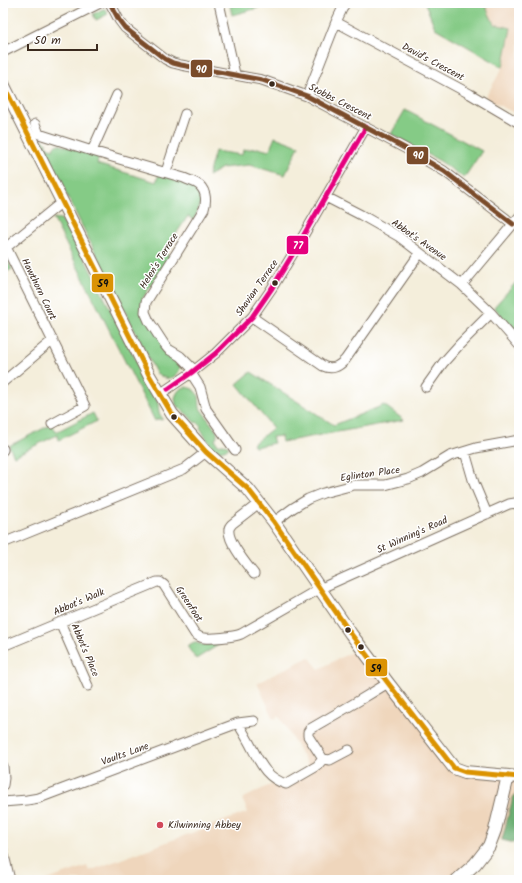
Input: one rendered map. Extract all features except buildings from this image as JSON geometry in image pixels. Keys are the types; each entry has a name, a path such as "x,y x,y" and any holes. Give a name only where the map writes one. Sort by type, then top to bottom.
{"main road":[{"path":"3,84 149,374 172,414 206,452 248,489 260,503 388,683 451,766 457,770 465,772 513,777 489,846 475,864 457,880"}],"street":[{"path":"3,52 100,3"},
{"name":"Stobbs Crescent","path":"110,3 125,28 165,59 181,65 262,80 307,96 410,150 444,171 516,221"},
{"path":"219,3 235,74"},
{"path":"307,96 345,3"},
{"name":"David's Crescent","path":"336,22 470,94 519,123"},
{"path":"92,150 117,95"},
{"path":"166,172 185,114"},
{"name":"Helen's Terrace","path":"35,124 39,134 166,172 197,183 201,186 206,194 206,205 146,302 146,312 149,322 168,349 185,360 193,372"},
{"name":"Shavian Terrace","path":"160,394 193,372 216,353 252,317 272,288 366,127"},
{"name":"Abbot's Avenue","path":"326,197 398,236 462,285 491,313 519,345"},
{"name":"Hawthorn Court","path":"52,424 86,406 5,248 62,202"},
{"path":"462,285 516,221"},
{"path":"252,317 323,366 333,368 345,360 420,253"},
{"path":"426,387 443,363 491,313"},
{"path":"3,382 52,340"},
{"path":"193,372 200,387 206,409 235,450"},
{"name":"Eglinton Place","path":"274,522 308,499 323,493 354,485 385,484 408,479 422,473 450,456 476,448 519,440"},
{"path":"3,543 184,469 206,452"},
{"path":"465,452 474,483 486,514"},
{"path":"254,574 232,544 229,529 232,524 260,503"},
{"name":"St Winning's Road","path":"195,634 204,638 236,636 241,634 320,589 509,504 517,505"},
{"name":"Abbot's Walk","path":"3,646 153,583 160,582 164,585"},
{"name":"Greenfoot","path":"164,585 195,634"},
{"name":"Abbot's Place","path":"60,622 88,686"},
{"path":"349,750 330,760 323,759 308,736 308,732 310,729 388,683"},
{"name":"Vaults Lane","path":"3,802 39,798 238,723 254,721"},
{"path":"238,723 262,766 268,774 278,781 286,784 318,766 323,759"},
{"path":"3,766 3,785"},
{"path":"3,851 10,880"}],"shaded area":[{"path":"484,3 519,3 519,113 516,114 485,98 503,67 510,27 494,24"},
{"path":"361,647 451,765 519,777 519,844 492,838 457,880 47,880 87,866 89,871 248,812 242,799 278,781 286,784 311,770 279,716 274,719 257,683 309,657 319,669"}],"green space":[{"path":"245,3 261,3 258,8 232,15 230,6"},
{"path":"425,3 484,3 494,24 511,28 503,67 435,28"},
{"path":"105,9 108,14 96,20 93,14"},
{"path":"405,110 482,151 464,178 440,161 391,134"},
{"path":"275,137 299,146 285,175 249,165 222,168 208,176 215,151 242,155 243,150 258,148 269,151"},
{"path":"38,138 46,142 47,147 53,149 54,146 58,144 99,156 97,164 156,182 159,174 178,179 192,185 198,192 200,197 199,210 194,220 188,216 164,252 170,256 143,298 141,306 141,311 180,361 180,369 173,377 166,378 156,373"},
{"path":"53,218 61,219 65,224 67,224 158,403 159,413 163,419 162,420 158,419 155,421"},
{"path":"7,260 12,269 3,274 3,262"},
{"path":"519,279 519,337 494,307"},
{"path":"251,372 334,425 384,405 404,420 282,442 281,436 272,437 274,443 255,447 253,444 273,428 237,384"},
{"path":"186,387 193,389 199,396 200,408 217,432 215,440 218,445 225,444 229,448 219,451 213,448 200,428 201,426 197,422 195,423 176,405 175,398 178,392 180,389"},
{"path":"93,413 97,421 59,440 57,435 14,456 9,446 52,424 56,432"},
{"path":"194,642 203,644 220,644 196,659 187,646"},
{"path":"519,792 519,844 502,840 512,801 514,796"}],"transit line":[{"name":"90","path":"110,3 125,28 165,59 181,65 262,80 307,96 410,151 444,171 513,224"},
{"name":"59","path":"3,84 149,375 172,414 206,452 248,489 274,522 351,634 454,768 465,772 519,777"},
{"name":"77","path":"168,389 216,353 252,317 291,257 366,127"}],"place":[{"name":"Kilwinning Abbey","path":"160,825"}]}
